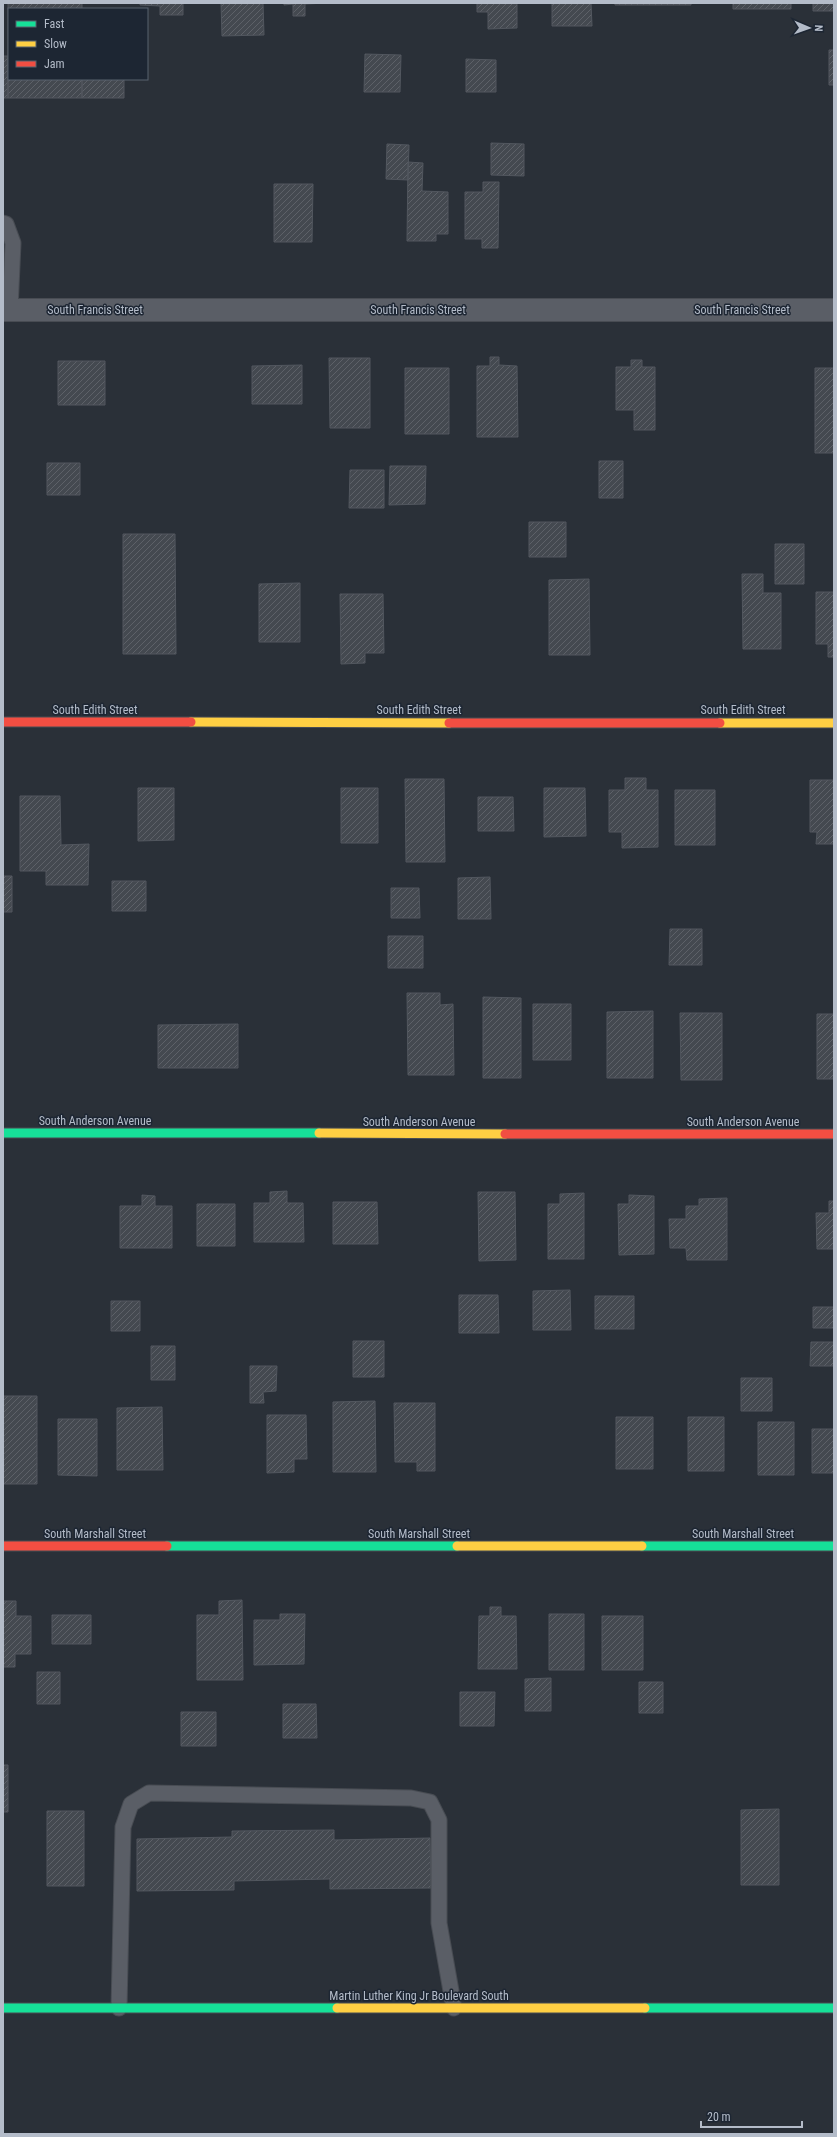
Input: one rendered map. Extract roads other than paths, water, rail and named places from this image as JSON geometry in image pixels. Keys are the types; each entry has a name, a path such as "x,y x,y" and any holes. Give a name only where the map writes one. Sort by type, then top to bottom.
{"street":[{"name":"South Francis Street","path":"6,310 834,310"},
{"name":"South Edith Street","path":"3,722 834,722"},
{"name":"South Anderson Avenue","path":"3,1133 834,1134"},
{"name":"South Marshall Street","path":"3,1546 834,1546"},
{"name":"Martin Luther King Jr Boulevard South","path":"3,2008 834,2008"}],"lane":[{"path":"3,223 6,224 13,243 6,310"},
{"path":"120,2008 123,1827 130,1804 149,1793 410,1798 430,1802 439,1820 439,1923 454,2008"}]}
